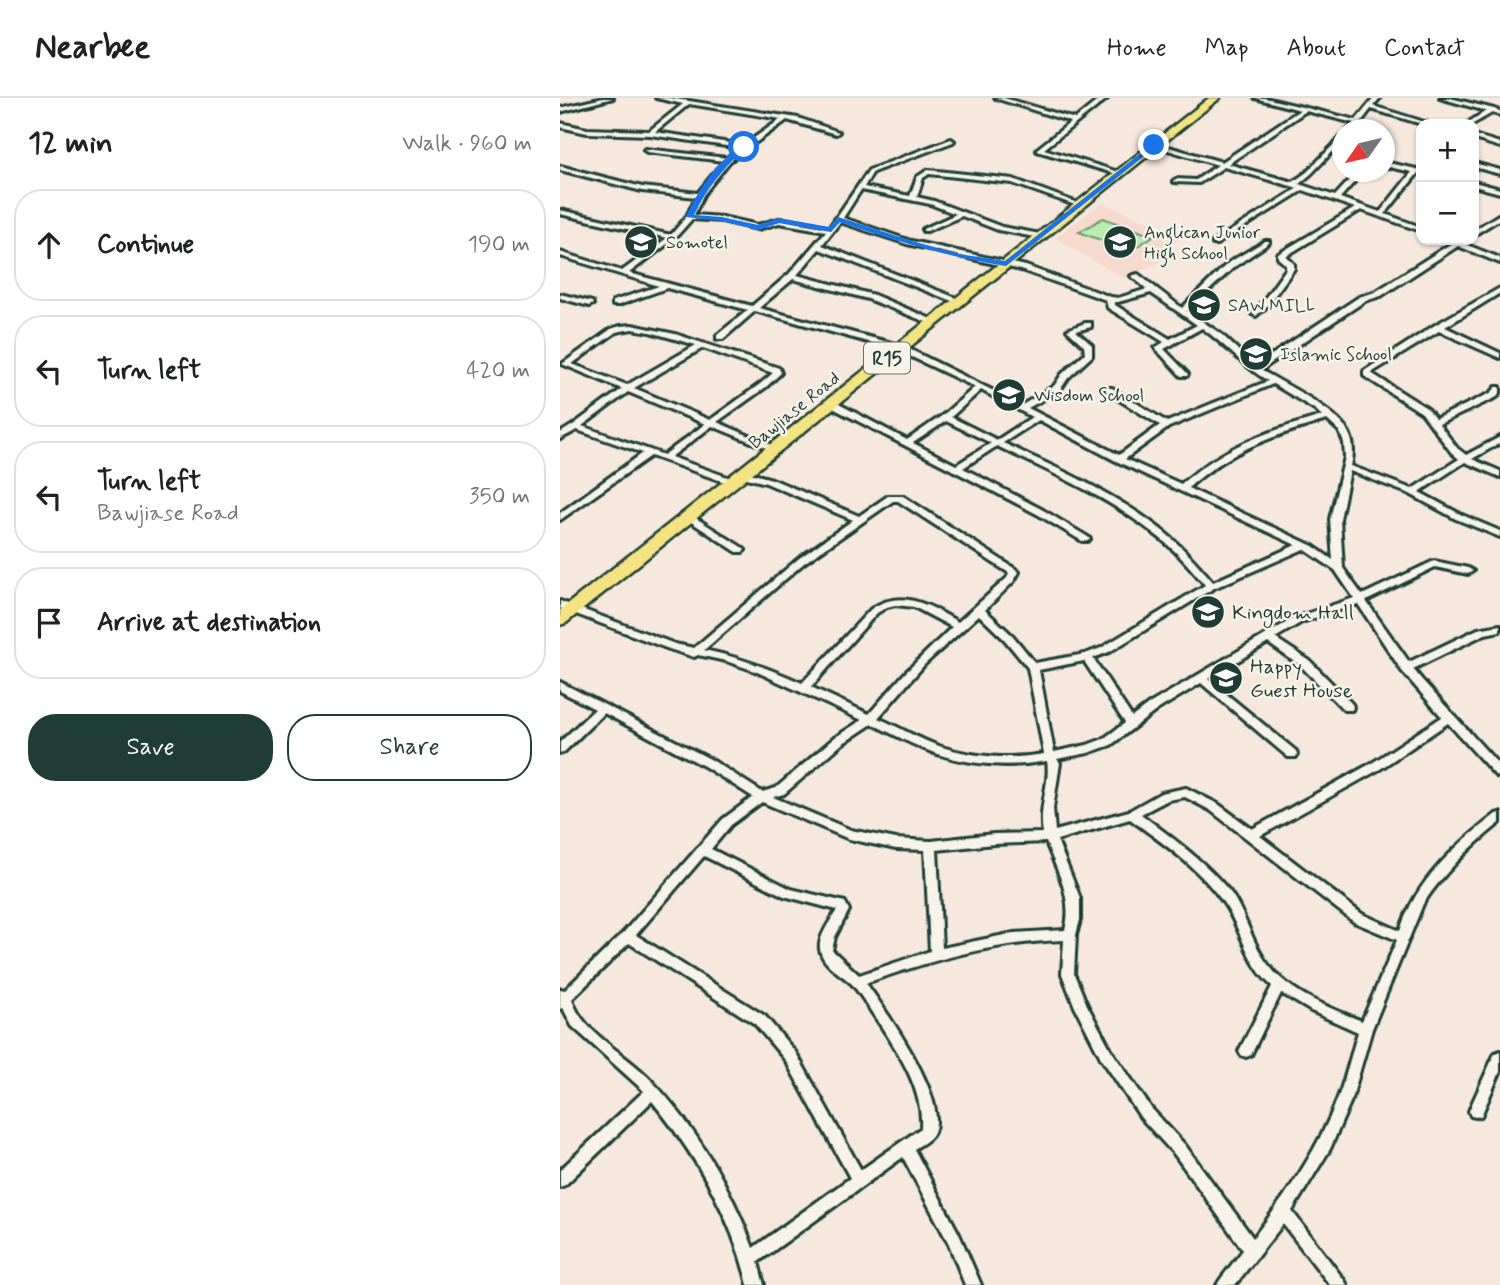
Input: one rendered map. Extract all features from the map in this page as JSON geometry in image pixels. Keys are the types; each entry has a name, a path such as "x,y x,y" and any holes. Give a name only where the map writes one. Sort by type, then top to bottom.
{"main road":[{"name":"Bawjiase Road","path":"560,619 566,607 737,478 1215,98"}],"street":[{"path":"560,110 610,98"},
{"path":"659,98 818,124 836,132"},
{"path":"998,98 1075,121"},
{"path":"1105,98 1040,147 1040,151 1119,173"},
{"path":"1258,98 1346,119"},
{"path":"1360,119 1377,98"},
{"path":"1443,98 1500,113"},
{"path":"650,133 686,104"},
{"path":"1369,107 1416,121"},
{"path":"1176,181 1194,183 1305,109"},
{"path":"1477,119 1492,110"},
{"path":"623,274 673,237 690,217 700,195 728,160 786,118"},
{"path":"560,125 587,131 650,133 744,147"},
{"path":"1479,139 1500,145"},
{"path":"720,337 792,276 831,230 861,188 865,176 871,171 951,141"},
{"path":"1154,145 1294,184 1416,226"},
{"path":"647,150 728,160"},
{"path":"1294,184 1331,152"},
{"path":"1479,166 1500,172"},
{"path":"1395,167 1416,171"},
{"path":"560,168 642,189 700,195"},
{"path":"913,198 920,177 928,172 1013,181 1080,205"},
{"path":"1382,214 1416,175"},
{"path":"1337,198 1351,182"},
{"path":"1479,185 1500,191"},
{"path":"1215,243 1303,187"},
{"path":"861,188 943,206 1000,229 1041,236"},
{"path":"1256,314 1265,306 1267,298 1290,269 1290,264 1281,256 1361,206"},
{"path":"560,212 673,237"},
{"path":"925,230 961,214"},
{"path":"1479,230 1500,216"},
{"path":"690,217 722,219 758,227 779,221 831,230"},
{"path":"838,219 920,246 1006,264 1110,299 1118,300 1152,290"},
{"path":"1183,311 1231,265 1267,242"},
{"path":"1255,370 1450,245"},
{"path":"1465,245 1500,261"},
{"path":"817,246 960,302"},
{"path":"560,254 623,274 900,348 980,386 1118,459 1324,556 1338,568 1406,668 1500,773"},
{"path":"792,276 871,297 932,321"},
{"path":"1135,276 1202,325 1255,370 1330,416 1347,437 1349,457 1335,519 1338,568"},
{"path":"616,303 666,285"},
{"path":"1498,292 1438,327 1367,374 1420,408 1454,450 1465,459 1500,474"},
{"path":"560,296 589,304"},
{"path":"1110,299 1111,306 1168,341"},
{"path":"1021,409 1057,388 1065,376 1089,354 1088,345 1071,330 1088,325"},
{"path":"1184,373 1159,348 1202,325"},
{"path":"562,365 624,327 636,327 702,345 776,370 777,373 664,459"},
{"path":"1438,327 1500,356"},
{"path":"560,436 628,388 702,345"},
{"path":"562,365 628,388 774,448"},
{"path":"1118,459 1166,425 1272,382"},
{"path":"909,442 946,416 980,386"},
{"path":"1434,423 1494,395 1499,389"},
{"path":"1109,390 1166,425"},
{"path":"830,403 909,442 1085,539"},
{"path":"946,416 1052,469 1143,522 1175,547 1211,586"},
{"path":"1181,489 1200,471 1231,449 1277,431 1330,416"},
{"path":"956,469 1038,417"},
{"path":"576,427 664,459 824,503 860,520"},
{"path":"1413,492 1500,440"},
{"path":"560,517 648,454"},
{"path":"1347,467 1413,492 1459,517 1500,534"},
{"path":"694,653 801,561 891,498 900,498 1014,572 1011,579 902,681 871,719 838,741 780,791 761,797 727,822 628,936 562,998 576,1021 653,1091 694,1148 732,1216 751,1258 756,1285"},
{"path":"688,516 740,550"},
{"path":"1033,667 1087,657 1105,650 1211,586 1303,546"},
{"path":"566,607 694,653 737,661 804,688 940,750 981,760 1032,760 1107,742 1201,678 1298,620 1360,600 1434,564 1468,571"},
{"path":"804,688 874,611 889,602 921,606 958,626"},
{"path":"979,610 1009,638 1033,667 1050,757 1055,763 1045,821 1074,898 1068,974 1081,1007 1106,1054 1146,1113 1180,1150 1252,1250"},
{"path":"1406,668 1482,631 1497,628"},
{"path":"1269,639 1306,664 1348,706"},
{"path":"1087,657 1130,724"},
{"path":"1201,678 1292,754"},
{"path":"560,685 708,763 761,797 854,835 896,844 931,846 994,839 1049,837 1132,814 1165,796 1186,792 1214,807 1358,918 1404,938"},
{"path":"560,749 603,708"},
{"path":"1251,835 1376,766 1448,718"},
{"path":"1132,814 1178,848 1228,898 1250,947 1264,970 1279,984 1318,1008 1365,1029"},
{"path":"1225,1285 1283,1212 1325,1144 1345,1098 1365,1029 1404,938 1407,924 1435,876 1473,838 1500,817"},
{"path":"931,846 936,952"},
{"path":"704,851 788,892 841,906 843,910 824,945 826,953 857,981 901,1048 932,1118 928,1130 906,1149 751,1258"},
{"path":"857,981 936,952 1026,936 1070,934"},
{"path":"628,936 760,1020 791,1057 859,1180"},
{"path":"1246,1052 1279,984"},
{"path":"1476,1111 1500,1057"},
{"path":"560,1180 653,1091"},
{"path":"906,1149 954,1239 974,1285"},
{"path":"1283,1212 1339,1285"}],"shaded area":[{"name":"Anglican Junior High School","path":"1102,203 1188,237 1168,245 1180,254 1123,278 1055,238"}],"green space":[{"path":"1103,218 1153,236 1130,251 1079,232"}],"place":[{"name":"Somotel","path":"641,242"},
{"name":"Anglican Junior High School","path":"1120,242"},
{"name":"SAW MILL","path":"1204,305"},
{"name":"Islamic School","path":"1256,354"},
{"name":"Wisdom School","path":"1009,395"},
{"name":"Kingdom Hall","path":"1208,612"},
{"name":"Happy Guest House","path":"1226,678"}],"route":[{"path":"744,147 728,160 700,195 690,217 722,219 758,227 779,221 831,230 838,219 909,243 959,256 1006,264 1154,145"}]}
